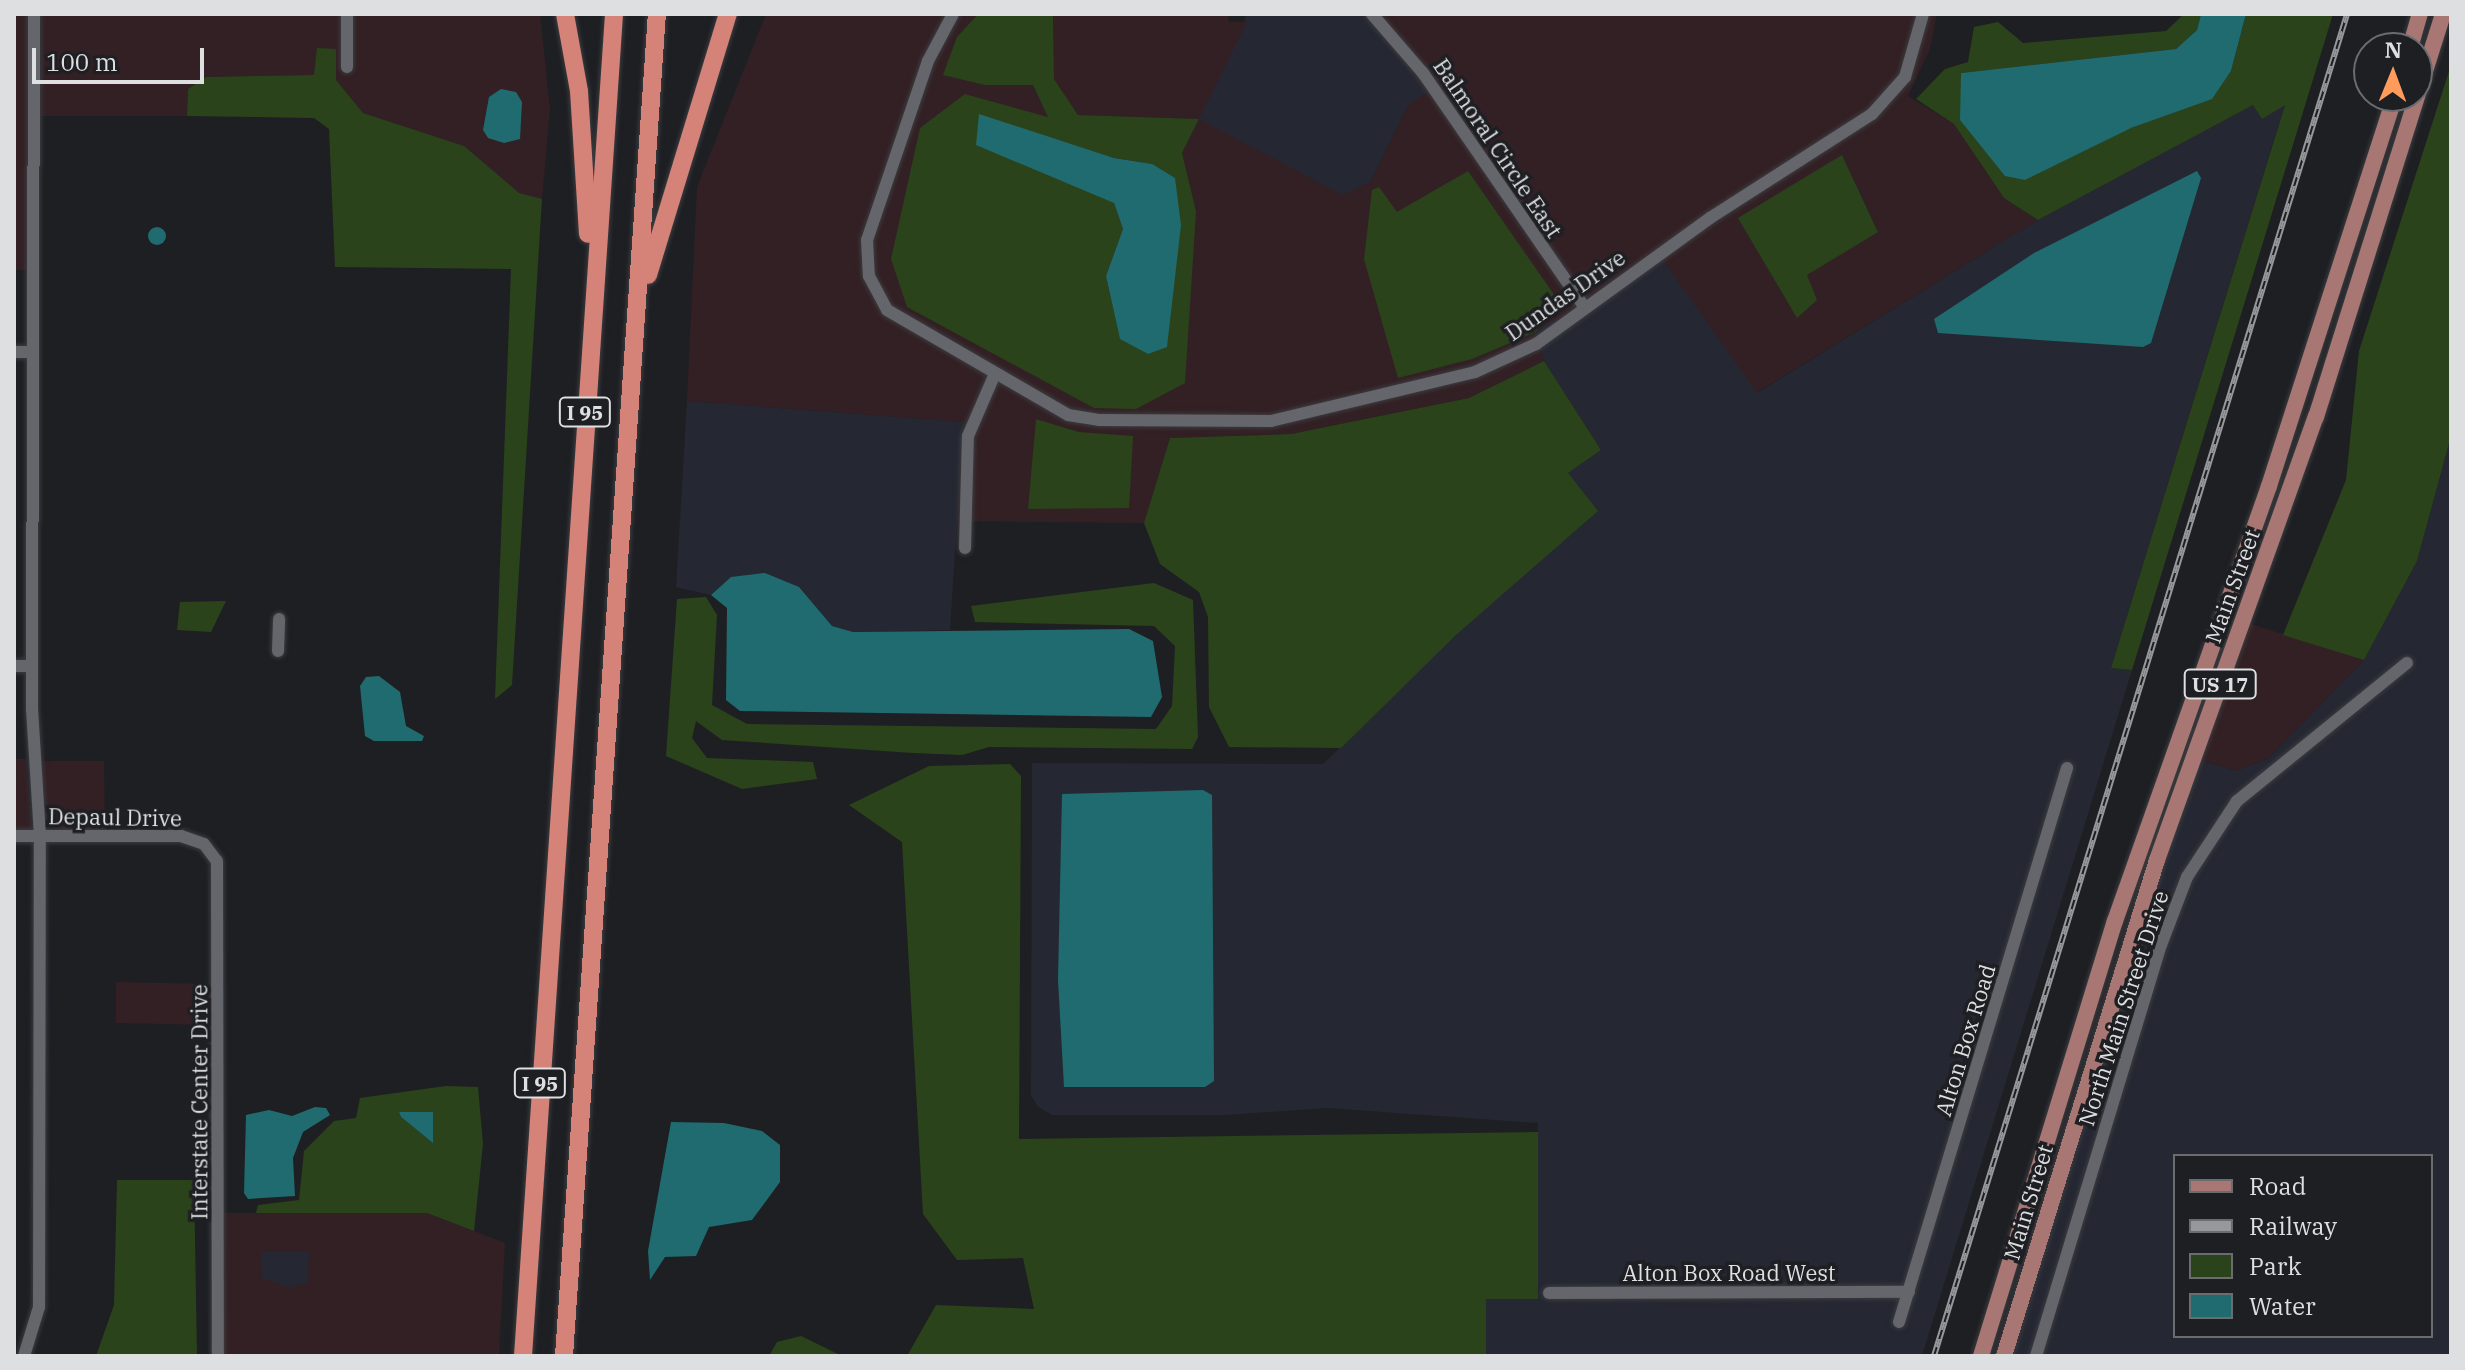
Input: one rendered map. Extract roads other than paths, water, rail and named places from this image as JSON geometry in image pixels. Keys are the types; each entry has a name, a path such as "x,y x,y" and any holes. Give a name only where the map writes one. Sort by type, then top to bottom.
{"highway":[{"path":"565,14 579,91 592,310"},
{"name":"I 95","path":"523,1356 614,14"},
{"name":"I 95","path":"564,1356 657,14"},
{"path":"637,320 664,213 728,14"}],"main road":[{"name":"Main Street","path":"2004,1356 2157,860 2316,417 2443,14"},
{"name":"Main Street","path":"1981,1356 2137,854 2295,410 2390,112"}],"street":[{"path":"24,1356 39,1307 40,836 32,666 34,14"},
{"path":"347,14 347,67"},
{"name":"Dundas Drive","path":"953,14 928,61 867,240 869,276 887,310 994,376 1088,420 1271,421 1493,366 1536,344 1720,211 1872,114 1905,77 1923,14"},
{"name":"Balmoral Circle East","path":"1372,14 1423,73 1585,308"},
{"path":"14,352 33,352"},
{"path":"965,548 968,436 994,376"},
{"path":"2295,410 2316,417"},
{"path":"278,651 279,619"},
{"name":"North Main Street Drive","path":"2036,1356 2161,945 2187,877 2237,801 2407,663"},
{"path":"14,666 32,666"},
{"name":"Alton Box Road","path":"1899,1322 2067,768"},
{"name":"Depaul Drive","path":"14,836 181,836 211,850"},
{"name":"Interstate Center Drive","path":"211,850 221,877 218,1356"},
{"name":"Alton Box Road West","path":"1549,1293 1909,1292"}],"water":[{"path":"2201,14 2246,14 2231,71 2212,99 2131,128 2025,180 2005,176 1960,120 1961,73 2176,49 2197,30"},
{"path":"501,89 516,92 522,102 520,139 504,143 488,138 483,130 489,97"},
{"path":"979,114 1114,158 1152,164 1175,178 1181,225 1167,347 1148,354 1120,339 1106,276 1123,229 1114,203 976,145"},
{"path":"2197,171 2201,178 2151,343 2143,347 1938,333 1934,319 2034,253"},
{"path":"157,227 166,236 157,245 148,236"},
{"path":"765,573 799,587 832,626 853,632 1129,629 1153,641 1162,697 1151,717 740,711 726,700 727,608 711,595 731,577"},
{"path":"379,676 400,692 406,726 424,736 422,741 374,741 365,736 360,686 366,677"},
{"path":"1203,790 1212,795 1214,1081 1205,1087 1064,1087 1058,980 1062,794"},
{"path":"315,1107 326,1108 330,1115 303,1132 293,1158 295,1196 248,1199 244,1193 246,1115 269,1110 292,1116"},
{"path":"399,1112 433,1112 433,1143 401,1117"},
{"path":"671,1122 724,1123 762,1131 780,1145 780,1182 752,1220 709,1227 696,1256 665,1257 650,1280 648,1251"}],"railway":[{"path":"1934,1356 2347,14"}]}
